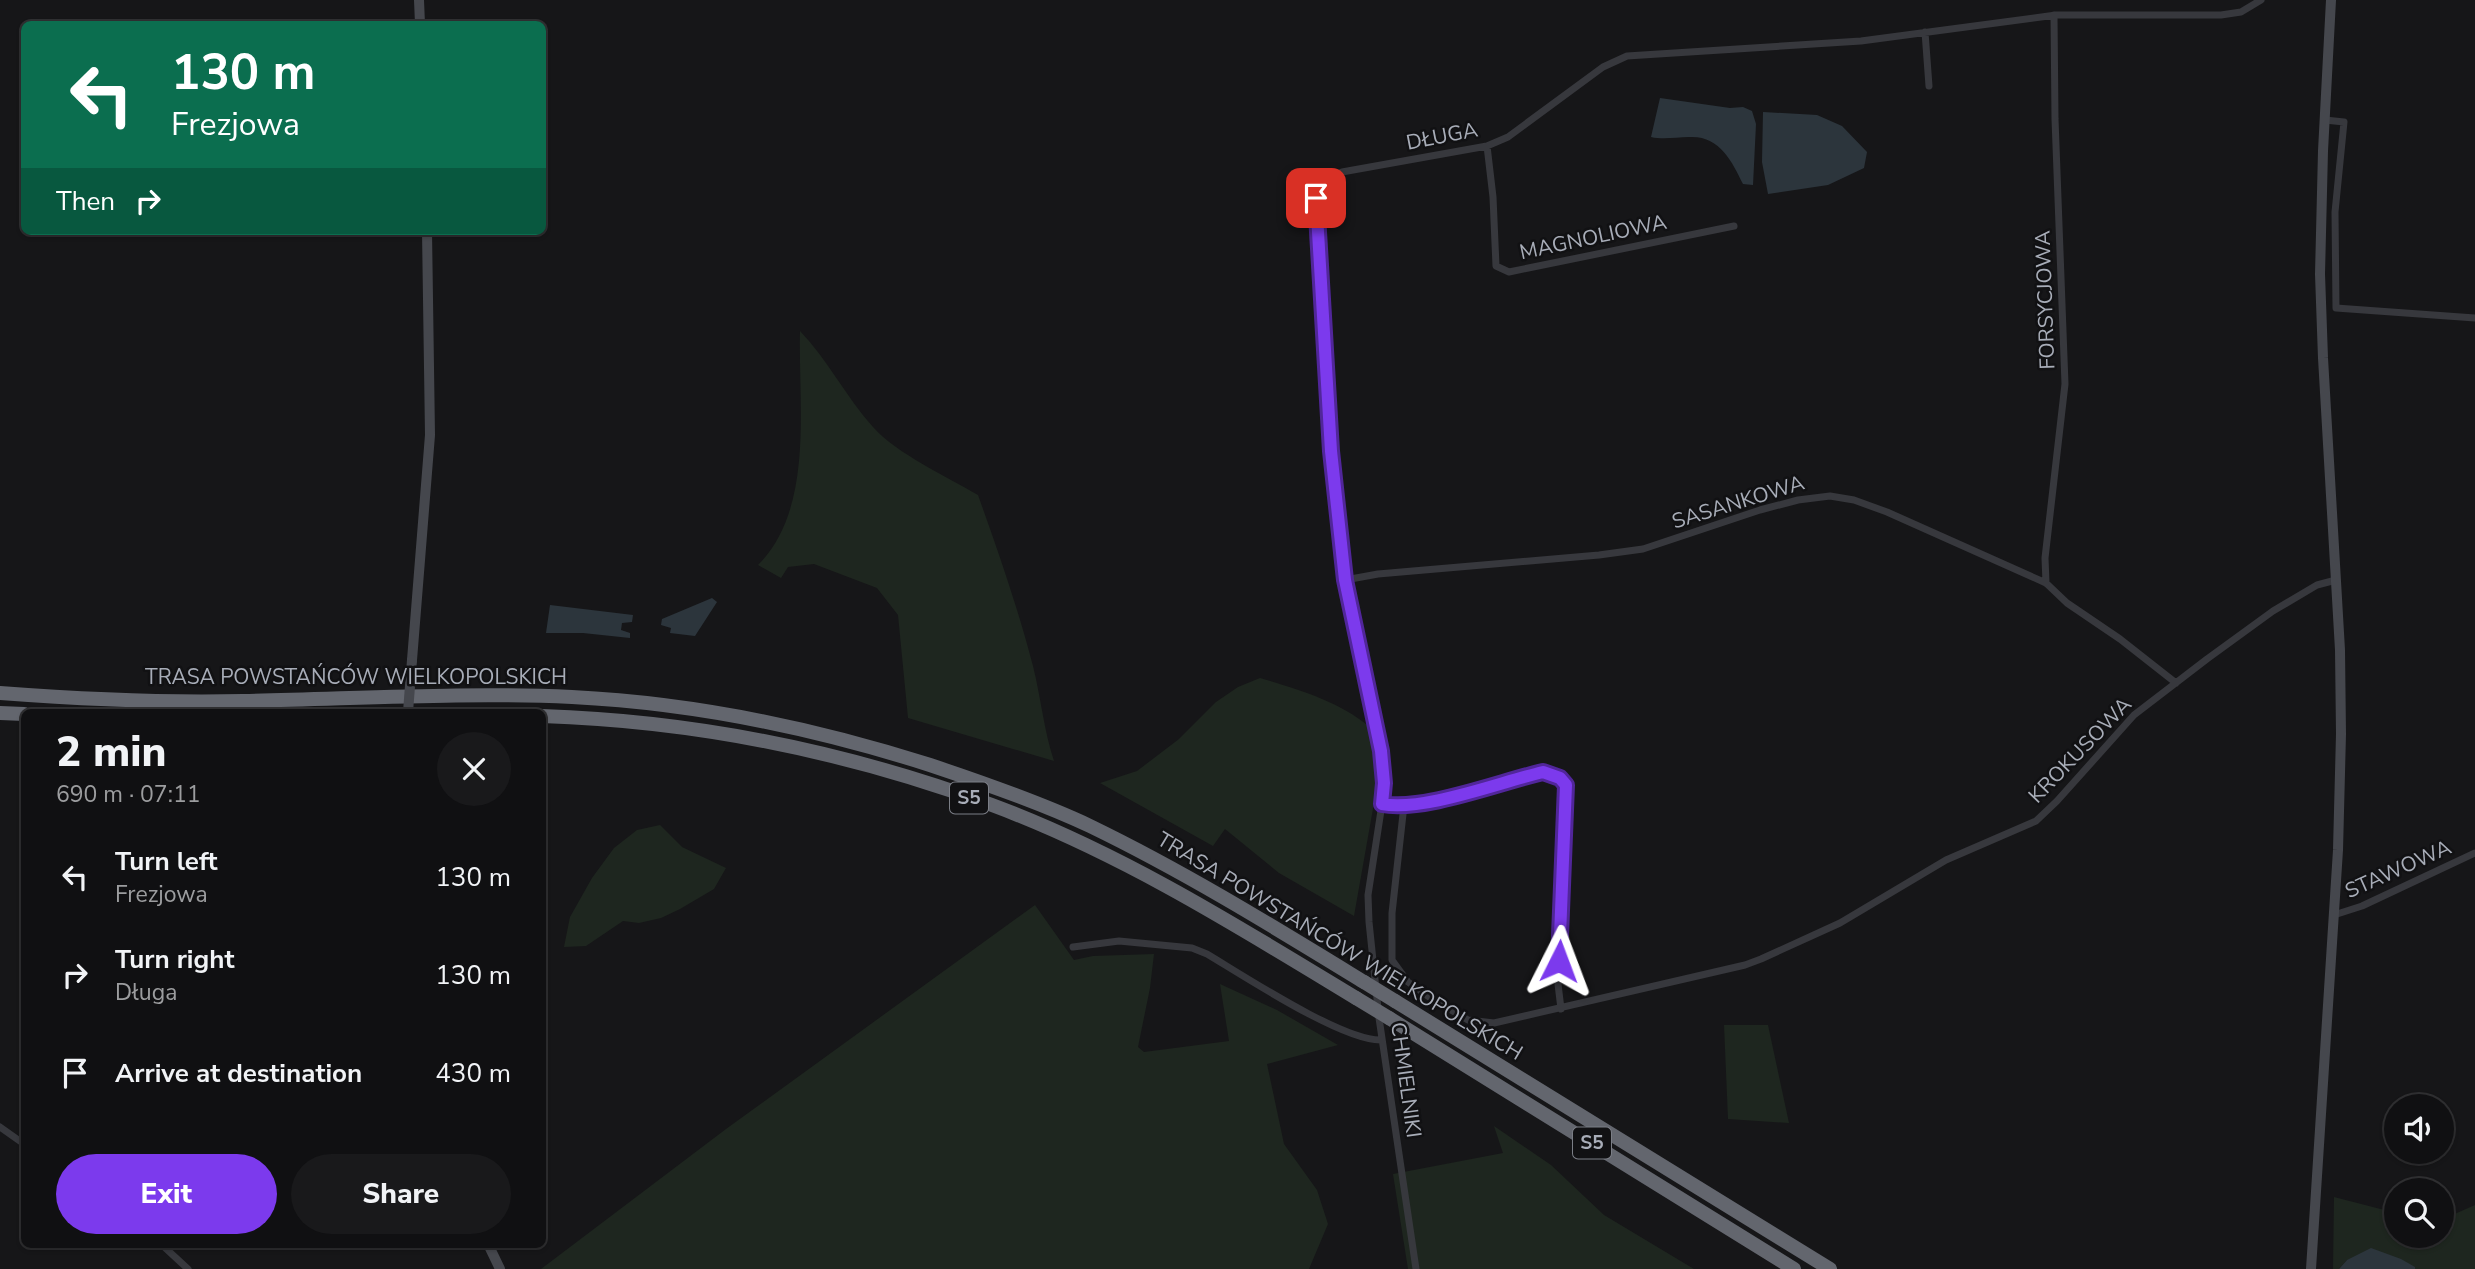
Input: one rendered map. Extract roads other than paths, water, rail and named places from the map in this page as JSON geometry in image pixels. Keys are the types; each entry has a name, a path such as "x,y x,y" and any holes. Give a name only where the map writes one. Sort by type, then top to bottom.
{"highway":[{"name":"TRASA POWSTAŃCÓW WIELKOPOLSKICH","path":"0,693 181,701 480,694 574,697 640,702 773,723 886,751 1010,792 1086,824 1204,885 1830,1269"},
{"path":"0,713 21,714"},
{"name":"TRASA POWSTAŃCÓW WIELKOPOLSKICH","path":"546,716 678,726 740,736 888,771 992,805 1061,835 1155,881 1241,929 1794,1269"}],"main road":[{"path":"419,0 420,21"},
{"path":"2311,1269 2334,915 2341,734 2320,274 2330,0"},
{"path":"408,709 424,520 430,397 427,235"},
{"path":"490,1248 500,1269"}],"street":[{"name":"DŁUGA","path":"1368,895 1384,783 1381,751 1345,580 1331,451 1315,210 1318,188 1324,179 1342,172 1487,146 1508,137 1603,67 1618,59 1652,54 1861,41 2054,15 2221,15 2241,12 2260,0"},
{"name":"FORSYCJOWA","path":"2046,583 2045,558 2065,384 2054,15"},
{"path":"1926,33 1929,86"},
{"path":"2325,120 2344,122 2335,212 2336,308 2475,318"},
{"name":"MAGNOLIOWA","path":"1487,146 1493,197 1494,256 1496,266 1509,272 1734,226"},
{"name":"SASANKOWA","path":"1345,580 1378,574 1643,549 1759,510 1807,498 1830,496 1854,500 1887,512 2046,583 2067,603 2120,639 2176,683"},
{"name":"KROKUSOWA","path":"1404,806 1392,913 1392,960 1408,982 1468,1020 1494,1023 1745,965 1840,923 1945,860 2036,821 2134,715 2273,611 2317,585 2336,580"},
{"path":"1382,804 1404,806 1438,800 1543,772 1560,778 1566,785 1558,984 1561,1009"},
{"name":"STAWOWA","path":"2334,915 2362,906 2475,853"},
{"name":"CHMIELNIKI","path":"1368,895 1382,1040 1416,1269"},
{"path":"1073,947 1119,942 1192,948 1208,954 1337,1028 1364,1039 1382,1040"},
{"path":"0,1127 21,1142"},
{"path":"165,1248 188,1269"}]}
